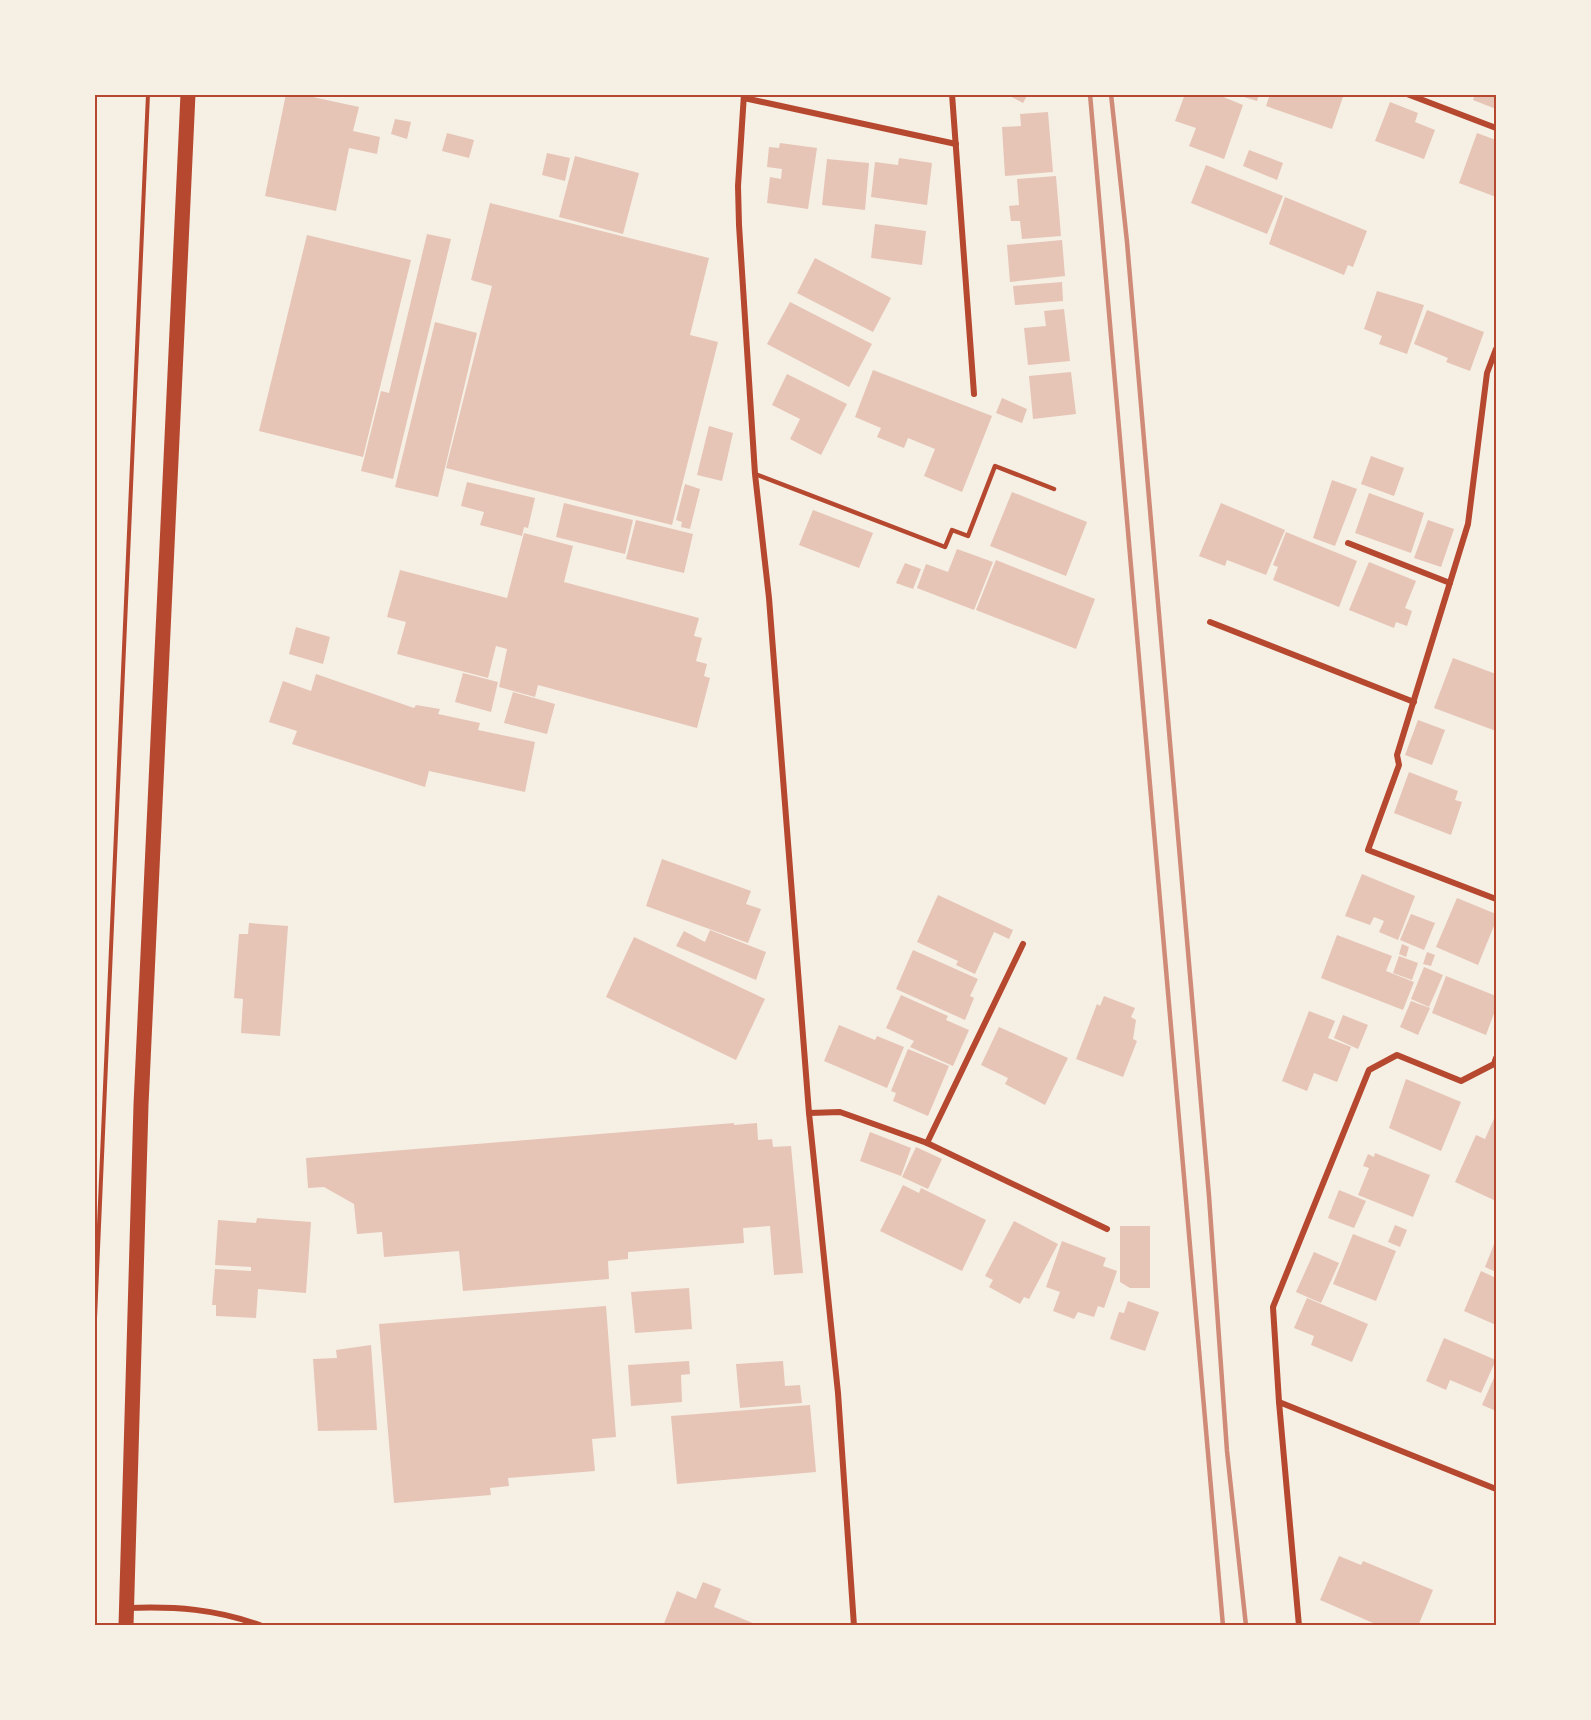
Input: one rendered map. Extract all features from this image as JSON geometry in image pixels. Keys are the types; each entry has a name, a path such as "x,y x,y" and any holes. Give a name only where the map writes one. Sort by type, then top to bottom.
{"main road":[{"path":"126,1626 141,1105 188,94"}],"street":[{"path":"952,94 974,394"},
{"path":"1407,94 1497,128"},
{"path":"854,1626 838,1393 809,1113 769,598 755,474 739,225 738,186 744,96 956,144"},
{"path":"1497,350 1487,373 1468,524 1397,755 1399,765 1368,849 1497,899"},
{"path":"1348,543 1450,583"},
{"path":"1210,622 1414,702"},
{"path":"927,1143 1023,944"},
{"path":"1299,1626 1273,1307 1369,1070 1397,1055 1461,1081 1494,1064 1497,1058"},
{"path":"809,1113 840,1112 927,1143 1107,1229"},
{"path":"1279,1402 1497,1489"},
{"path":"127,1608 198,1609 222,1613 262,1626"}],"lane":[{"path":"755,474 945,547 952,530 968,536 994,466 1054,489"}],"path":[{"path":"94,1341 148,94"}],"building":[{"path":"286,94 299,94 359,107 353,131 380,137 377,154 349,148 336,211 265,196"},
{"path":"1006,94 1028,94 1023,103"},
{"path":"1185,94 1216,94 1243,105 1224,159 1189,146 1196,128 1175,121"},
{"path":"1245,94 1259,94 1257,101 1244,97"},
{"path":"1270,94 1344,94 1332,129 1266,106"},
{"path":"1469,94 1496,94 1496,109 1473,100 1474,97"},
{"path":"1390,102 1418,113 1415,122 1435,130 1424,159 1375,141"},
{"path":"1048,112 1053,172 1005,176 1002,127 1021,126 1020,114"},
{"path":"395,119 411,122 407,139 391,134"},
{"path":"447,133 474,140 469,158 442,151"},
{"path":"1477,133 1496,140 1496,197 1459,183"},
{"path":"780,143 817,148 808,209 767,203 770,177 781,179 782,169 767,167 769,147 779,148"},
{"path":"1249,150 1283,163 1277,180 1243,166"},
{"path":"547,153 570,158 565,181 542,175"},
{"path":"575,156 639,173 623,234 559,217"},
{"path":"899,158 932,163 927,205 871,197 875,162 898,165"},
{"path":"827,159 869,163 865,210 822,205"},
{"path":"1206,165 1283,196 1267,234 1191,203"},
{"path":"1056,176 1061,236 1022,239 1020,221 1011,221 1009,206 1019,205 1017,179"},
{"path":"1285,197 1367,231 1353,267 1348,265 1344,275 1269,244"},
{"path":"490,203 709,258 690,335 718,342 672,525 446,468 492,286 471,280"},
{"path":"875,224 926,231 922,265 871,258"},
{"path":"427,234 451,239 393,479 361,471 381,391 389,393"},
{"path":"307,235 411,260 363,457 259,431"},
{"path":"1062,240 1065,276 1010,282 1007,245"},
{"path":"815,258 891,298 873,332 797,293"},
{"path":"1062,282 1063,301 1015,305 1013,286"},
{"path":"1377,291 1424,305 1407,354 1379,344 1382,336 1364,329"},
{"path":"790,302 872,344 849,387 767,344"},
{"path":"1064,309 1070,361 1028,365 1024,328 1046,326 1044,311"},
{"path":"1427,310 1484,332 1470,371 1446,362 1448,358 1414,344"},
{"path":"435,322 477,333 438,497 395,487"},
{"path":"873,370 992,416 962,492 924,476 935,449 908,438 904,448 877,437 881,428 855,417"},
{"path":"1071,372 1076,414 1033,419 1029,376"},
{"path":"787,374 847,404 821,455 790,439 800,419 772,405"},
{"path":"1002,398 1027,409 1022,423 996,413"},
{"path":"709,426 733,433 722,481 697,475"},
{"path":"1371,456 1404,468 1394,496 1361,484"},
{"path":"1332,480 1357,489 1335,546 1313,538"},
{"path":"467,482 535,498 528,528 524,527 522,536 480,525 484,512 461,506"},
{"path":"685,484 700,489 690,529 681,527 682,522 676,520"},
{"path":"1012,492 1087,522 1066,576 990,546"},
{"path":"1369,493 1424,513 1411,553 1355,533"},
{"path":"564,503 633,520 625,554 556,537"},
{"path":"1221,503 1285,530 1266,575 1227,560 1225,566 1199,556"},
{"path":"813,510 873,533 859,568 799,545"},
{"path":"636,520 693,534 684,573 626,559"},
{"path":"1428,520 1454,529 1441,567 1414,558"},
{"path":"1286,532 1357,561 1339,607 1273,580 1278,567 1273,565"},
{"path":"524,533 573,546 564,582 699,618 694,636 702,638 696,661 707,664 704,676 710,678 697,728 538,685 535,697 499,687 507,649 496,646 488,678 397,654 406,622 387,617 400,570 507,598"},
{"path":"957,549 993,562 974,610 917,588 926,564 948,572"},
{"path":"996,560 1095,599 1076,649 976,610"},
{"path":"1369,562 1416,581 1405,608 1412,611 1407,626 1396,622 1394,628 1349,610"},
{"path":"905,563 921,569 913,589 896,583"},
{"path":"296,627 330,637 323,664 289,654"},
{"path":"1453,658 1496,674 1496,731 1434,708"},
{"path":"463,673 498,682 491,712 455,702"},
{"path":"316,674 414,708 416,705 440,709 438,714 480,723 478,730 535,742 525,792 429,771 425,787 292,744 297,731 269,722 283,681 311,691"},
{"path":"513,692 555,704 547,734 504,723"},
{"path":"1418,720 1445,730 1432,765 1405,755"},
{"path":"1409,772 1458,791 1455,800 1462,802 1451,835 1394,813"},
{"path":"662,859 751,891 746,904 761,909 748,943 646,906"},
{"path":"1362,874 1415,896 1398,940 1379,932 1384,921 1374,917 1370,925 1345,916"},
{"path":"938,895 1013,930 1009,939 994,932 975,974 956,965 958,961 917,942"},
{"path":"1457,898 1496,914 1496,921 1478,965 1436,947"},
{"path":"1411,914 1435,923 1424,950 1400,940"},
{"path":"249,923 288,926 280,1036 241,1033 243,999 234,998 239,934 248,934"},
{"path":"710,930 766,952 756,980 676,946 684,931 705,942"},
{"path":"1337,935 1392,956 1386,971 1414,982 1403,1010 1321,978"},
{"path":"634,937 765,999 736,1060 606,997"},
{"path":"1402,944 1409,947 1406,957 1399,954"},
{"path":"913,950 978,979 970,996 974,998 965,1020 896,989"},
{"path":"1427,952 1435,955 1431,966 1423,964"},
{"path":"1399,956 1418,963 1412,980 1393,973"},
{"path":"1424,967 1443,975 1429,1007 1411,999"},
{"path":"1446,976 1496,996 1496,1008 1486,1035 1432,1013"},
{"path":"901,995 948,1016 946,1020 969,1030 953,1066 910,1047 914,1041 886,1028"},
{"path":"1104,996 1135,1008 1131,1017 1136,1020 1133,1039 1137,1041 1123,1077 1076,1059 1097,1004 1100,1006"},
{"path":"1411,1001 1430,1008 1418,1035 1400,1027"},
{"path":"1309,1011 1335,1021 1328,1038 1351,1047 1337,1082 1314,1073 1307,1091 1282,1081"},
{"path":"1343,1015 1368,1025 1358,1049 1334,1038"},
{"path":"839,1025 875,1040 877,1036 904,1047 887,1088 824,1061"},
{"path":"999,1027 1068,1058 1045,1105 1005,1084 1008,1078 981,1065"},
{"path":"908,1049 949,1066 928,1116 893,1101 896,1093 891,1091"},
{"path":"1406,1079 1461,1102 1441,1151 1389,1128"},
{"path":"1496,1114 1496,1201 1455,1182 1476,1135 1485,1139"},
{"path":"734,1123 734,1125 757,1123 758,1140 772,1139 773,1147 791,1146 803,1273 774,1275 770,1226 743,1228 744,1243 628,1252 628,1259 608,1261 609,1279 463,1291 459,1251 384,1257 382,1232 357,1234 354,1204 324,1187 308,1188 306,1158"},
{"path":"870,1132 911,1148 901,1176 860,1161"},
{"path":"916,1147 942,1159 928,1189 902,1177"},
{"path":"1375,1153 1430,1175 1413,1217 1358,1195 1369,1168 1363,1166 1368,1154 1374,1157"},
{"path":"903,1185 919,1193 921,1188 986,1220 962,1271 880,1231"},
{"path":"1339,1190 1366,1201 1354,1228 1328,1218"},
{"path":"257,1218 311,1222 306,1293 258,1289 256,1318 216,1316 216,1305 212,1305 215,1269 251,1271 251,1267 215,1265 218,1220 256,1223"},
{"path":"1014,1221 1058,1244 1029,1299 1024,1297 1020,1304 989,1287 993,1280 985,1276"},
{"path":"1395,1225 1407,1230 1400,1247 1388,1242"},
{"path":"1120,1226 1150,1226 1150,1288 1130,1288 1120,1282"},
{"path":"1353,1234 1396,1251 1376,1301 1333,1284"},
{"path":"1496,1239 1496,1272 1485,1267"},
{"path":"1062,1241 1106,1258 1103,1266 1117,1271 1104,1308 1098,1306 1094,1317 1078,1312 1074,1319 1053,1311 1060,1292 1046,1287"},
{"path":"1314,1252 1339,1263 1321,1303 1296,1292"},
{"path":"1481,1271 1496,1278 1496,1325 1464,1311"},
{"path":"689,1288 692,1329 635,1333 631,1292"},
{"path":"1307,1298 1368,1324 1352,1362 1311,1345 1314,1336 1294,1328"},
{"path":"1128,1301 1159,1312 1145,1351 1110,1339 1119,1312 1124,1313"},
{"path":"606,1306 616,1437 592,1439 595,1471 508,1478 509,1486 490,1488 491,1495 394,1503 379,1324"},
{"path":"1444,1338 1496,1360 1481,1393 1450,1380 1446,1390 1426,1381"},
{"path":"371,1345 377,1430 318,1431 313,1359 337,1358 336,1350"},
{"path":"689,1361 690,1374 681,1375 682,1402 631,1406 628,1365"},
{"path":"783,1361 785,1386 800,1385 802,1403 740,1408 736,1364"},
{"path":"1496,1373 1496,1411 1482,1405"},
{"path":"810,1405 816,1472 677,1484 671,1416"},
{"path":"1339,1556 1361,1565 1363,1561 1433,1590 1418,1626 1380,1626 1320,1600"},
{"path":"703,1582 721,1589 714,1607 760,1626 663,1626 677,1591 696,1599"}],"railway":[{"path":"1090,94 1223,1626"},
{"path":"1111,94 1127,242 1209,1196 1227,1451 1246,1626"}]}
